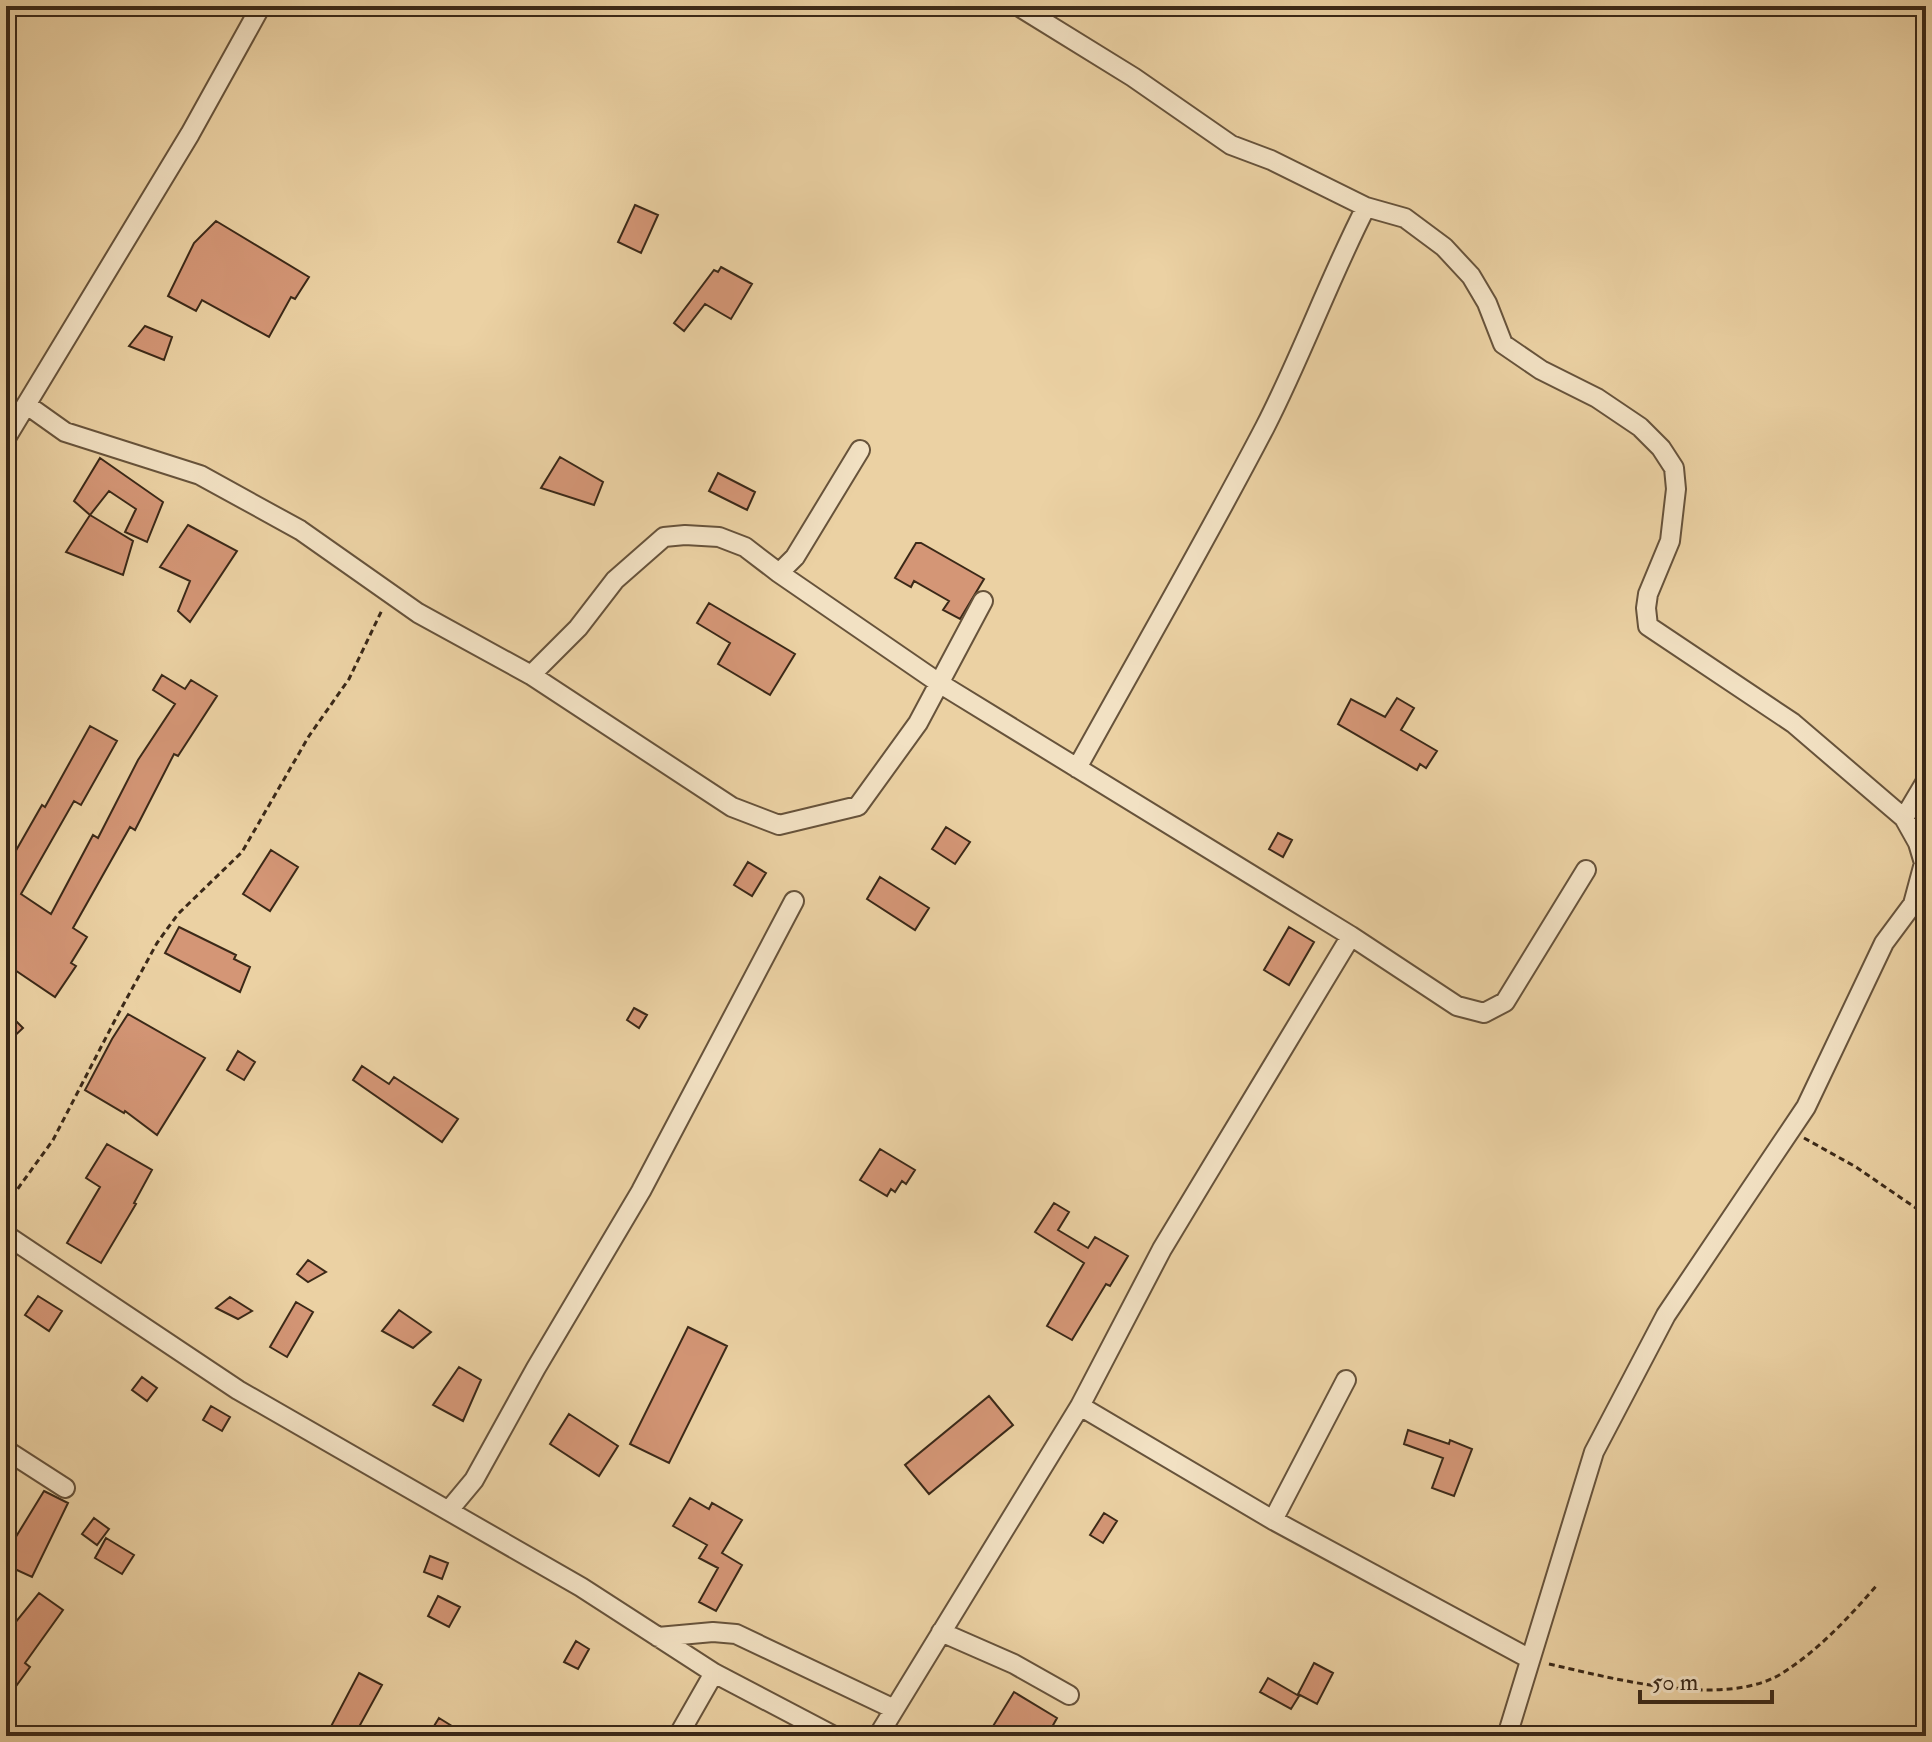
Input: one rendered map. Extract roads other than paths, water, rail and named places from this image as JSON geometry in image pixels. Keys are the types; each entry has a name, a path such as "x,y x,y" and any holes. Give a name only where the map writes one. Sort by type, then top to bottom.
{"street":[{"path":"6,438 190,134 261,6"},
{"path":"1018,6 1133,77 1231,145 1271,160 1366,207 1405,218 1444,247 1471,276 1487,303 1503,344 1514,354 1597,398 1640,427 1661,448 1674,468 1676,489 1670,541 1648,594 1648,626 1793,723 1904,818 1918,843 1924,863 1913,904 1884,943 1806,1107 1666,1315 1594,1452 1507,1736"},
{"path":"1077,768 1266,426 1366,207"},
{"path":"27,405 65,432 200,475 300,530 418,613 531,675 732,807 779,825 858,806 918,723 983,601"},
{"path":"779,573 795,557 860,450"},
{"path":"531,675 578,628 615,580 664,537 719,537 745,547 939,683 1351,936 1457,1006 1484,1013 1505,1002 1586,870"},
{"path":"1904,818 1926,781"},
{"path":"449,1510 474,1480 641,1191 794,901"},
{"path":"878,1736 1080,1406 1162,1249 1351,936"},
{"path":"6,1235 238,1390 581,1587 714,1673 834,1736"},
{"path":"1273,1520 1346,1380"},
{"path":"1080,1406 1273,1520 1530,1659"},
{"path":"6,1450 65,1488"},
{"path":"658,1637 713,1632 736,1634 894,1709"},
{"path":"941,1632 1014,1664 1069,1695"},
{"path":"678,1736 714,1673"}]}
